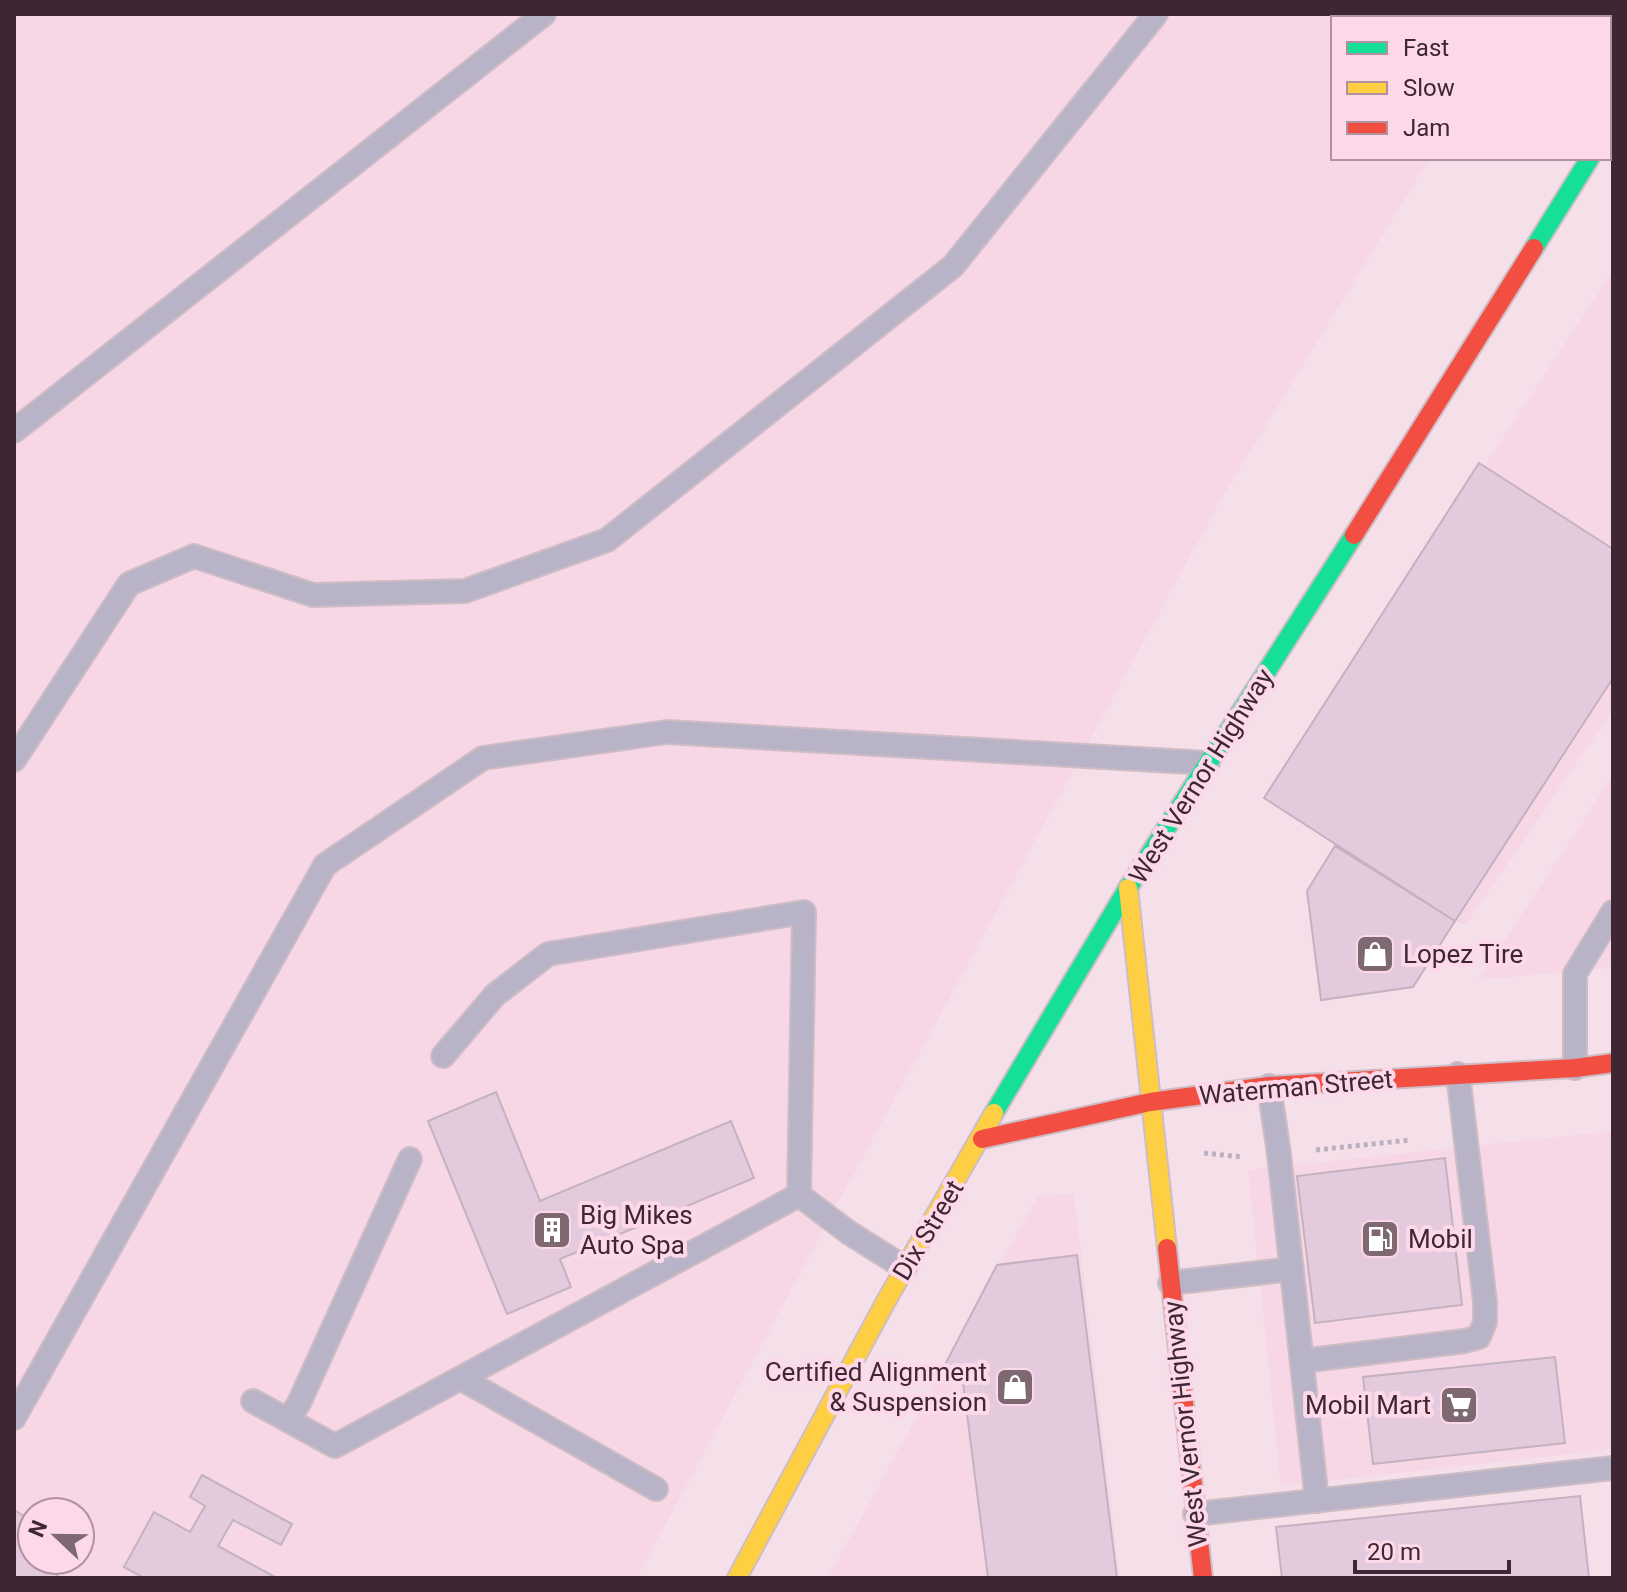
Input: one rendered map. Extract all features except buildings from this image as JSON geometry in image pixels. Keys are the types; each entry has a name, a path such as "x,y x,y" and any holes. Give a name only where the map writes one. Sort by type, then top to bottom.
{"street":[{"name":"West Vernor Highway","path":"1203,1578 1128,888 1589,160"},
{"name":"Dix Street","path":"737,1578 905,1268 1128,888"},
{"name":"Waterman Street","path":"982,1139 1150,1102 1269,1086 1575,1068 1613,1063"}],"lane":[{"path":"14,431 544,14"},
{"path":"14,760 129,584 194,556 313,595 465,591 607,540 953,266 1156,14"},
{"path":"14,1418 325,865 483,758 667,732 1208,763"},
{"path":"443,1056 495,995 548,954 804,912 799,1195"},
{"path":"1575,1068 1575,974 1613,912"},
{"path":"1302,1361 1479,1337 1485,1322 1485,1302 1458,1074"},
{"path":"1269,1086 1317,1501"},
{"path":"288,1420 299,1403 410,1159"},
{"path":"799,1195 848,1232 905,1268"},
{"path":"253,1401 335,1446 799,1195"},
{"path":"1170,1283 1292,1269"},
{"path":"462,1379 656,1489"},
{"path":"1195,1514 1613,1468"},
{"path":"751,1551 760,1578"}],"path":[{"path":"1307,1150 1410,1140"},
{"path":"1203,1153 1244,1157"}],"shaded area":[{"path":"14,14 1518,14 1331,16 1331,160 1429,160 1224,494 637,1578 14,1578"},
{"path":"1613,271 1613,710 1465,926 1264,798"},
{"path":"1613,775 1613,967 1479,980"},
{"path":"1613,1131 1613,1449 1281,1486 1248,1170"},
{"name":"Certified Alignment & Suspension","path":"1074,1194 1120,1578 828,1578 1038,1196"}],"traffic: fast":[{"path":"1611,124 1613,120"},
{"path":"1534,248 1589,160"},
{"path":"994,1113 1128,888 1354,535"}],"traffic: slow":[{"path":"1128,888 1167,1248"},
{"path":"737,1578 885,1303 994,1113"}],"traffic: jam":[{"path":"1354,535 1534,248"},
{"path":"982,1139 1150,1102 1269,1086 1575,1068 1613,1063"},
{"path":"1167,1248 1203,1578"}],"place":[{"name":"Lopez Tire","path":"1375,954"},
{"name":"Big Mikes Auto Spa","path":"552,1230"},
{"name":"Mobil","path":"1380,1239"},
{"name":"Certified Alignment & Suspension","path":"1015,1387"},
{"name":"Mobil Mart","path":"1459,1405"}]}
